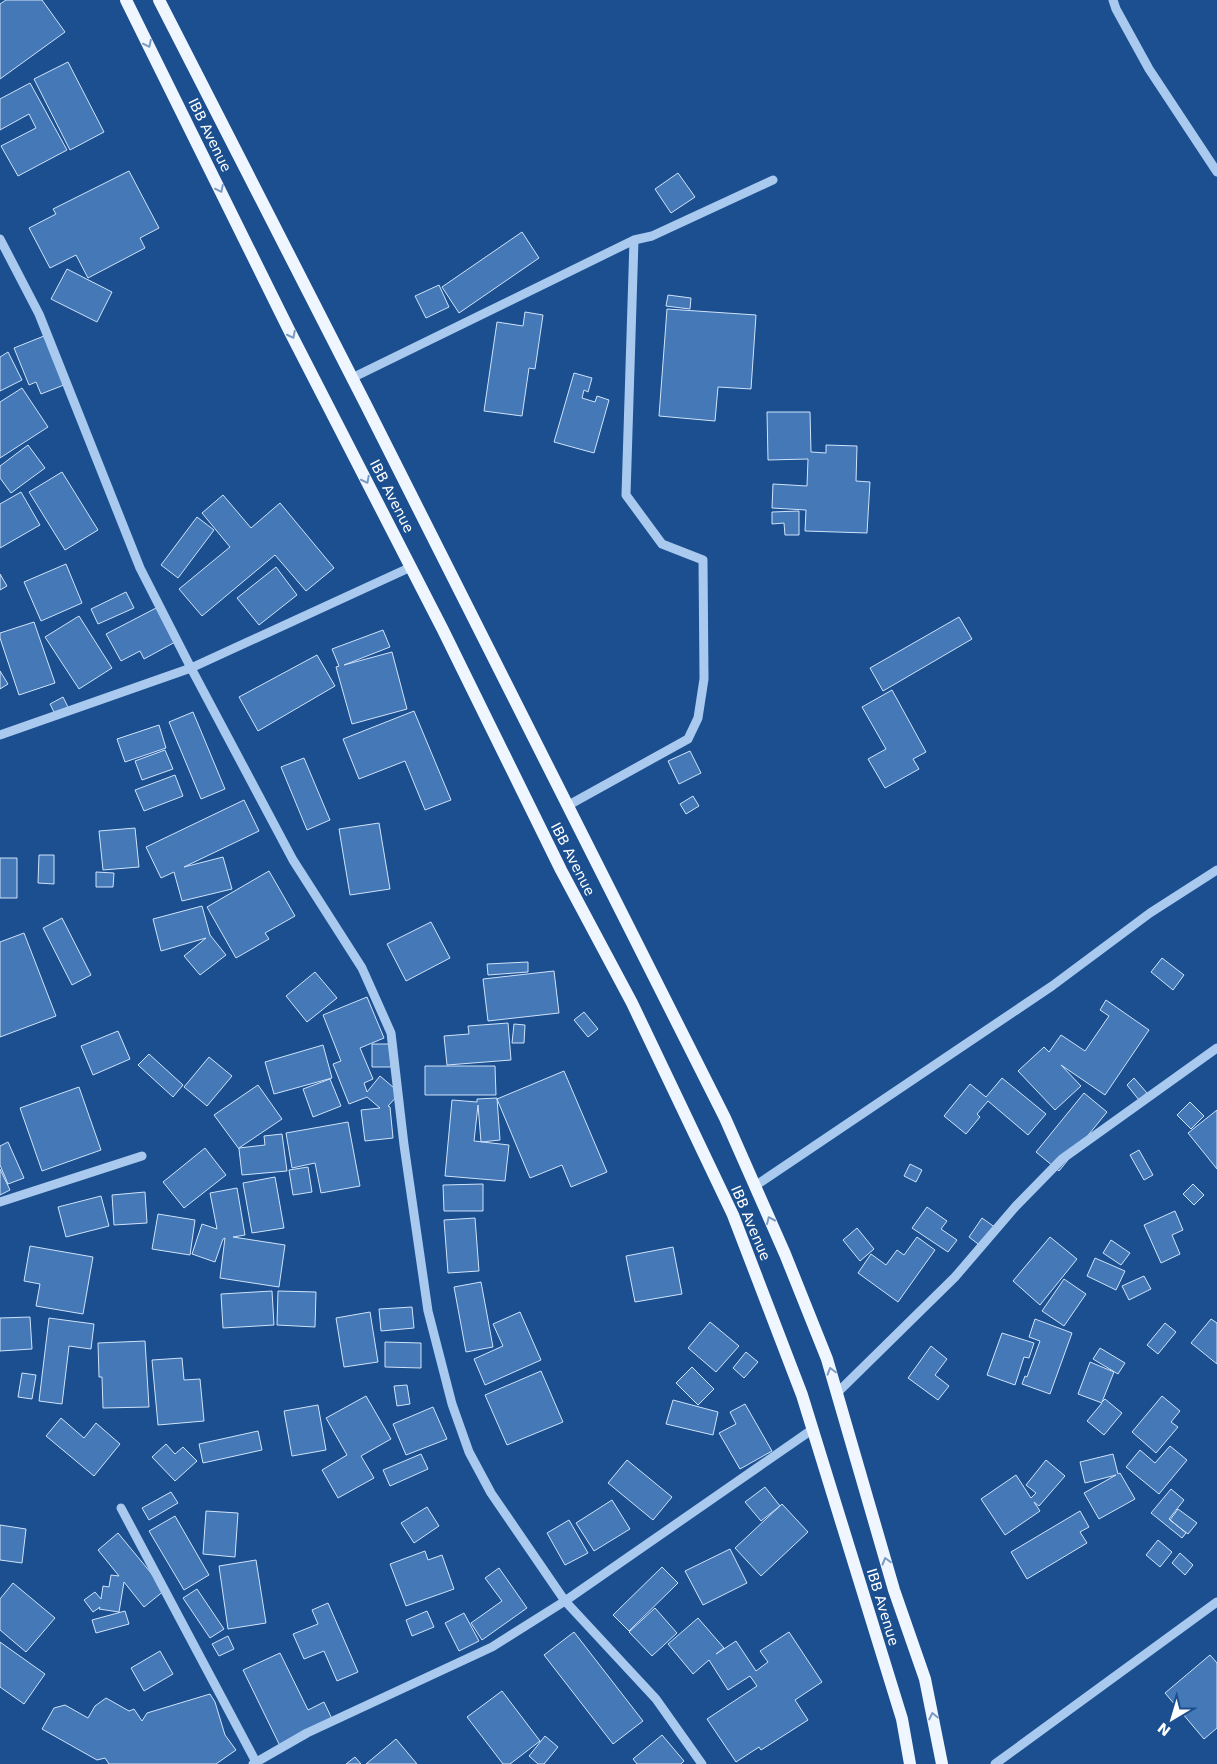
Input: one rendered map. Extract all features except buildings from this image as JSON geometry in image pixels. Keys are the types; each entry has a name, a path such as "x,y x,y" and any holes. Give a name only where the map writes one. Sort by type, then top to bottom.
{"main road":[{"name":"IBB Avenue","path":"126,0 289,330 411,567 561,870 632,1003 733,1215 802,1395 813,1429 902,1719 910,1764"},
{"path":"159,0 725,1118 785,1254 827,1359 894,1590 925,1679 942,1764"}],"street":[{"path":"1114,0 1116,10 1149,69 1217,172"},
{"path":"352,378 634,240 652,236 773,180"},
{"path":"0,239 5,245 39,314 140,568 293,860 362,968 391,1033 404,1145 428,1311 452,1404 469,1452 491,1493 565,1601 656,1699 702,1764"},
{"path":"567,806 688,738 698,718 704,679 703,560 662,544 626,495 634,240"},
{"path":"0,736 191,668 411,567"},
{"path":"755,1186 1052,986 1150,913 1217,870"},
{"path":"837,1392 955,1277 1016,1206 1062,1159 1217,1048"},
{"path":"0,1202 142,1156"},
{"path":"121,1508 255,1763 307,1733 492,1646 565,1601 813,1429"},
{"path":"995,1764 1217,1602"}]}
